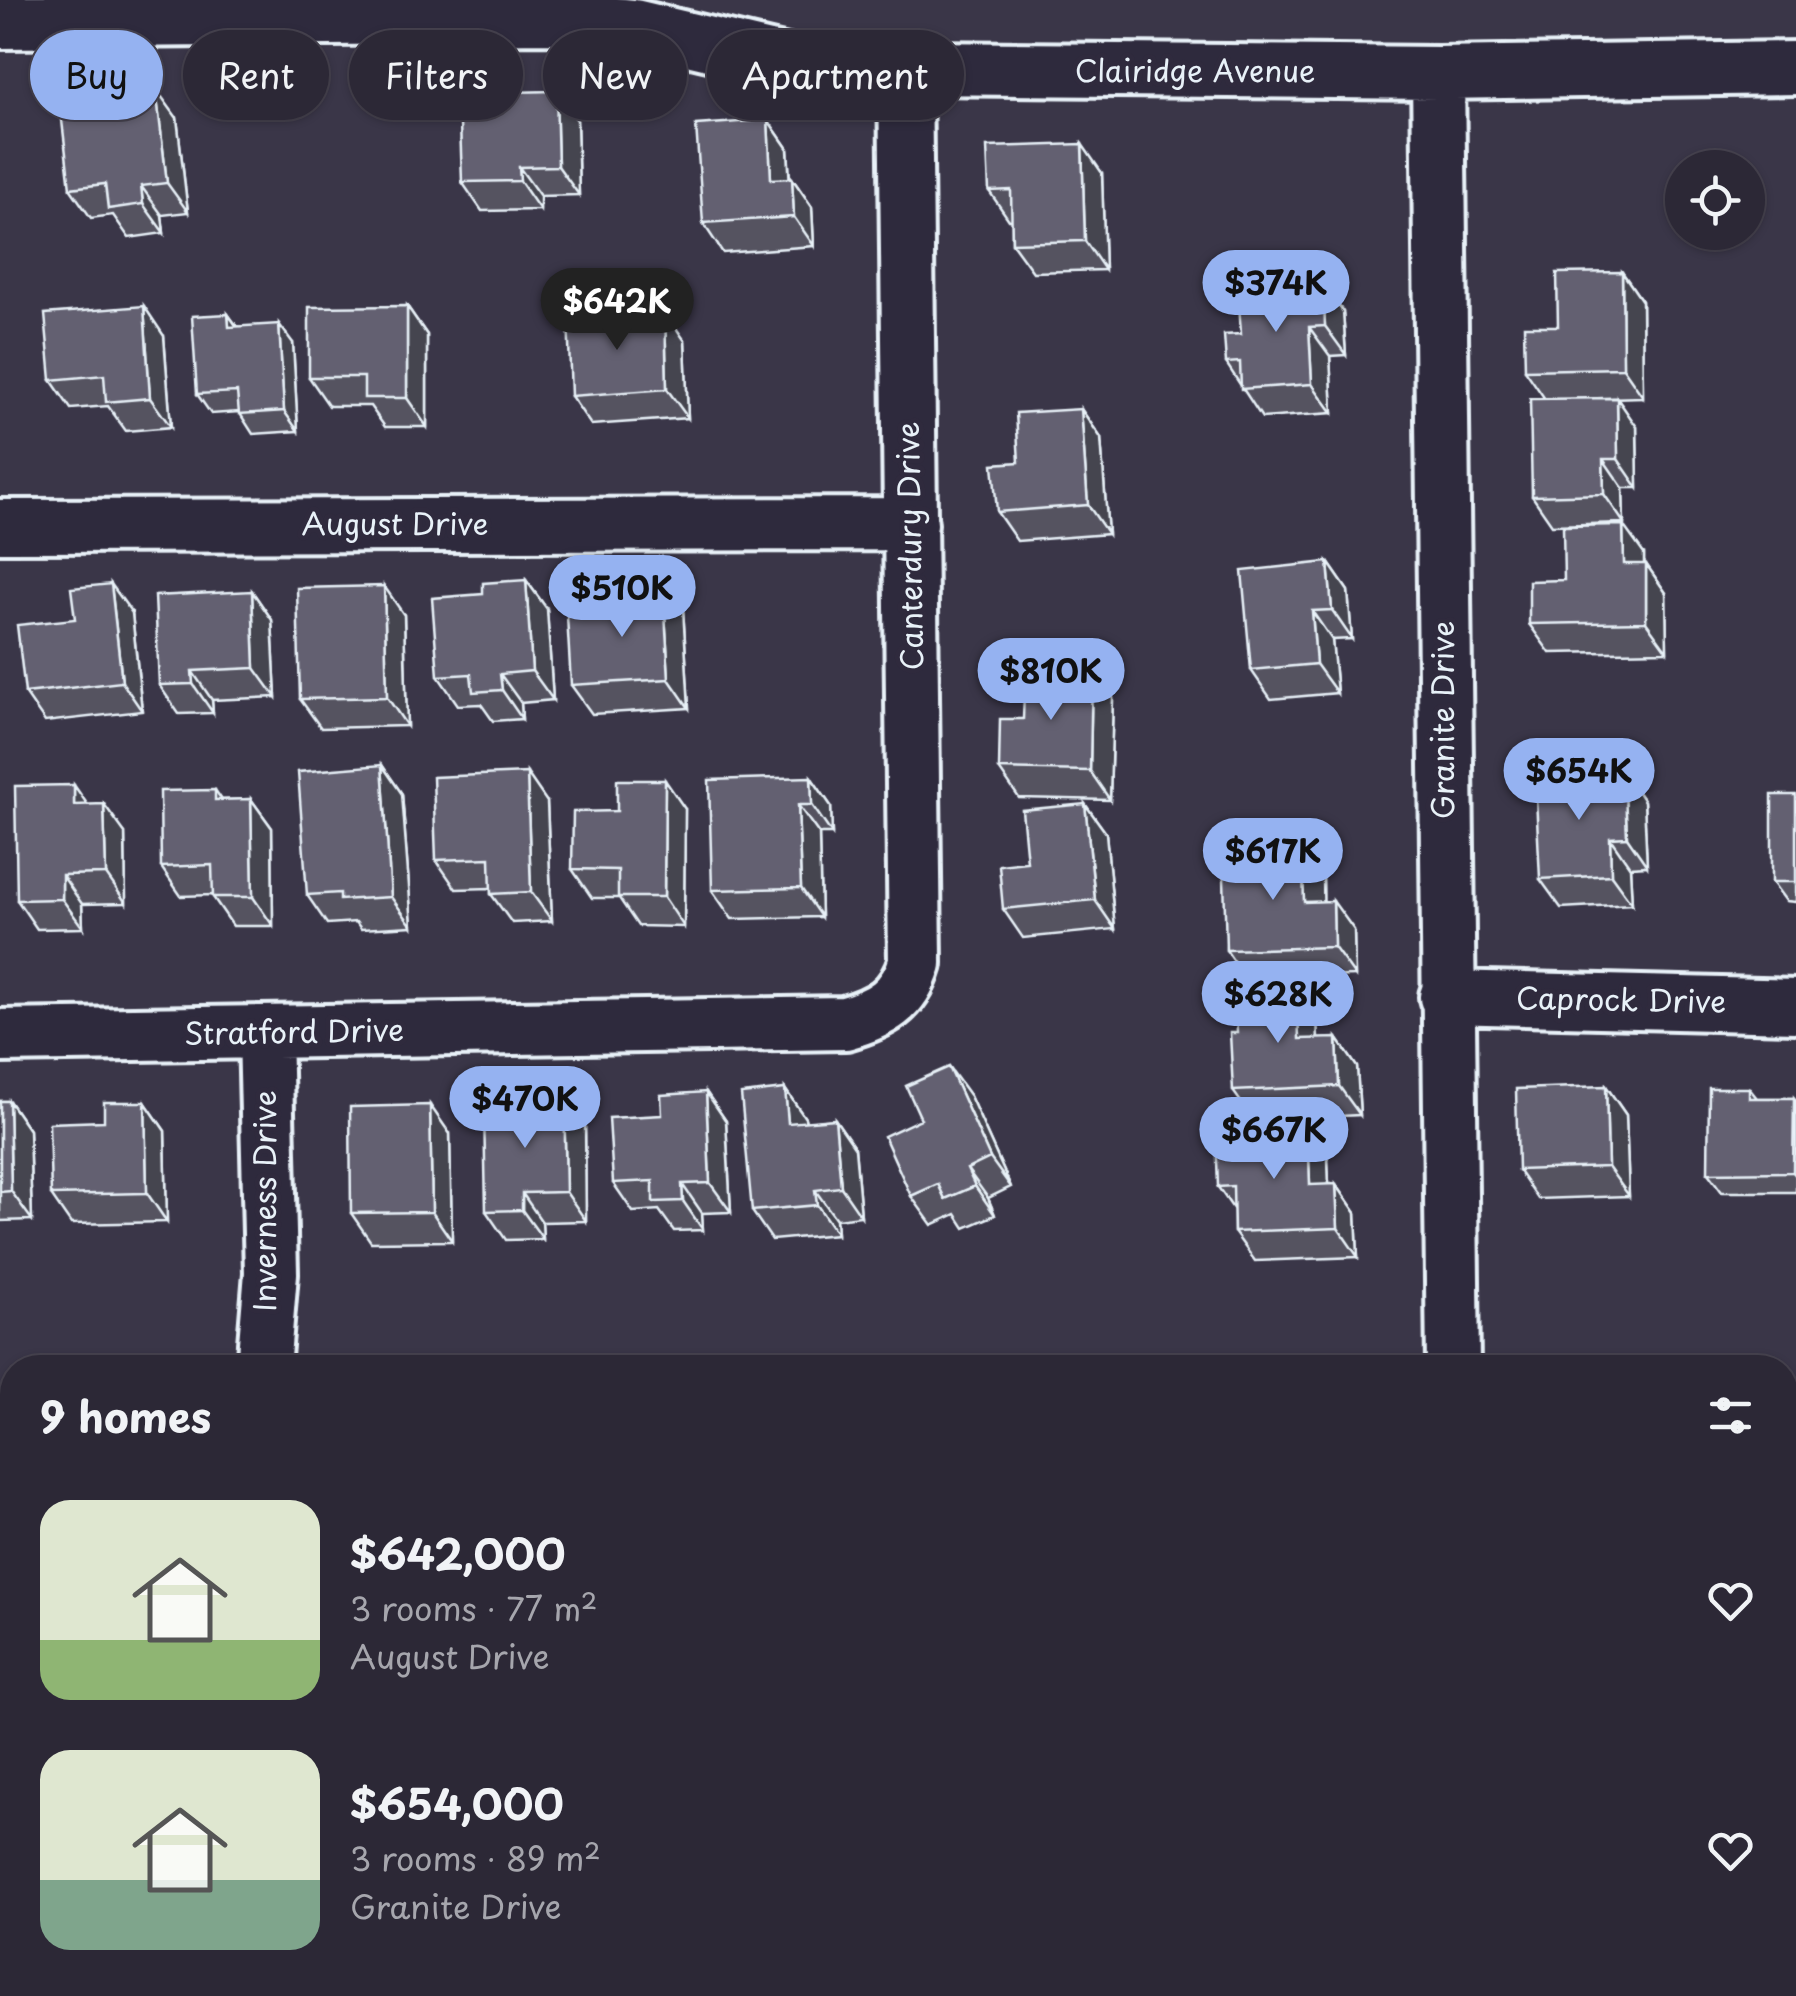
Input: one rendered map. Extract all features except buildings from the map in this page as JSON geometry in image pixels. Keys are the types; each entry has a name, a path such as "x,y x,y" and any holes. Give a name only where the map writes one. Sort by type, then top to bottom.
{"street":[{"name":"Clairidge Avenue","path":"0,22 549,17 634,26 707,44"},
{"name":"Clairidge Avenue","path":"964,71 1796,68"},
{"name":"Granite Drive","path":"1438,72 1453,1355"},
{"name":"Canterdury Drive","path":"885,1010 909,985 916,963 906,120"},
{"name":"August Drive","path":"0,526 910,524"},
{"name":"Caprock Drive","path":"1446,997 1796,1006"},
{"name":"Stratford Drive","path":"0,1036 846,1023 885,1010"},
{"name":"Inverness Drive","path":"264,1355 271,1273 265,1034"}]}
